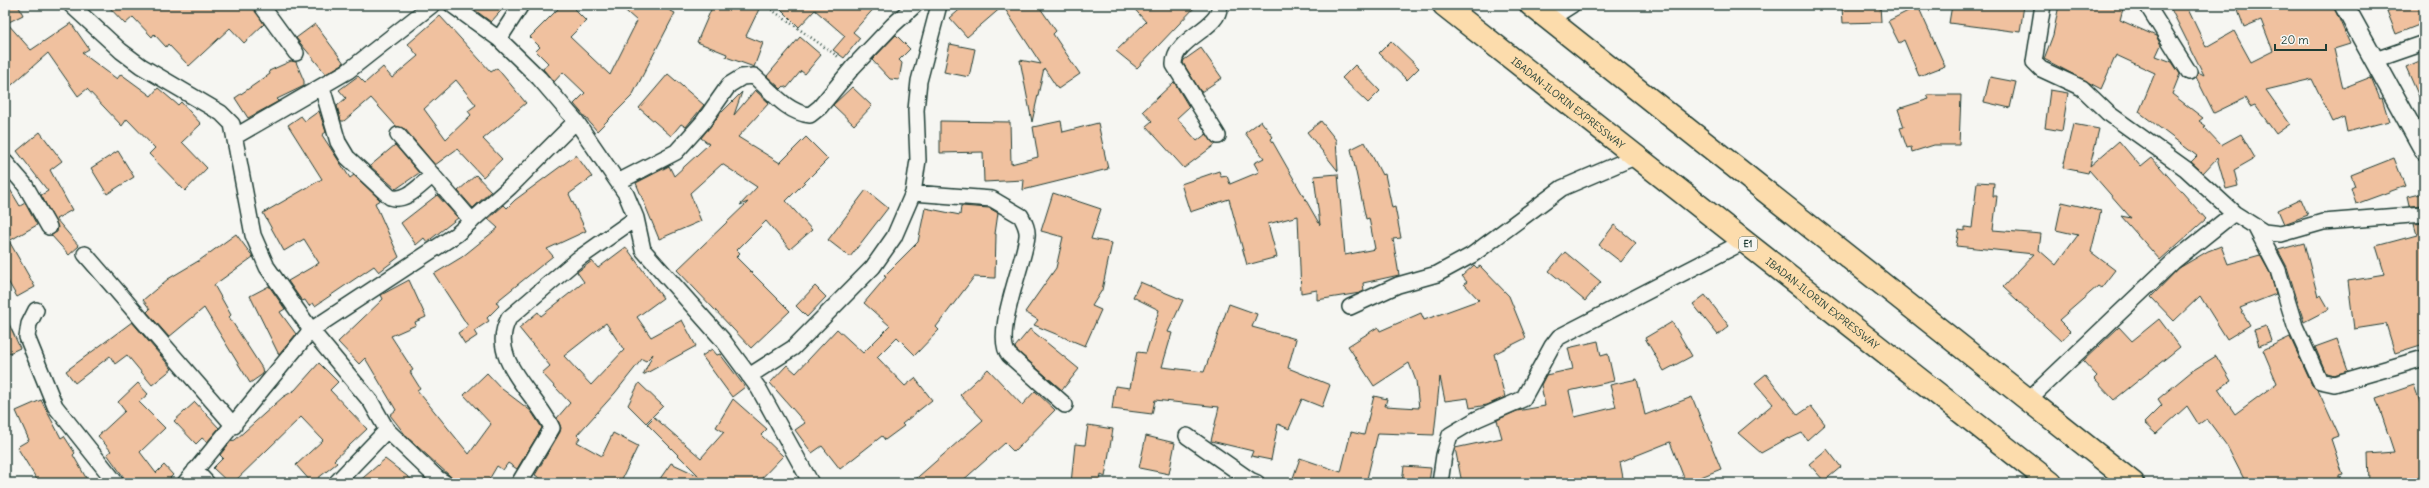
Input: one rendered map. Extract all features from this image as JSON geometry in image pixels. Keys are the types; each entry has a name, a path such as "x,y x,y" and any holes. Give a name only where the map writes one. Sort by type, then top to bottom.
{"highway":[{"name":"IBADAN-ILORIN EXPRESSWAY","path":"1444,5 2051,483"},
{"path":"1531,5 2133,483"}],"street":[{"path":"71,5 121,51 141,66 222,113 232,124 236,136 253,236 267,267 311,330 371,402 387,430 437,478 445,483"},
{"path":"260,5 296,53"},
{"path":"236,136 348,71 432,5"},
{"path":"452,5 499,39 539,78 576,120 618,182 636,218 643,250 722,339 759,389 811,483"},
{"path":"499,39 521,5"},
{"path":"618,182 676,152 703,122 729,85 742,77 754,76 789,108 801,114 810,115 820,107 854,67 893,25 915,5"},
{"path":"749,376 792,348 873,267 894,237 913,193 918,160 916,110 919,81 939,5"},
{"path":"1218,136 1174,65 1174,57 1178,49 1214,19 1220,9 1219,5"},
{"path":"1550,19 1572,5"},
{"path":"2043,5 2034,62 2042,69 2082,88 2108,113 2186,169 2234,213 2264,232 2281,234 2323,222 2424,214"},
{"path":"2147,5 2190,72"},
{"path":"2344,5 2424,150"},
{"path":"2375,60 2424,43"},
{"path":"322,87 338,142 347,157 390,198 398,200 404,198 433,175"},
{"path":"185,483 234,426 311,330 457,234 510,187 576,120"},
{"path":"398,134 472,221"},
{"path":"1350,307 1398,285 1437,274 1472,255 1562,188 1637,156"},
{"path":"5,162 25,184 49,227"},
{"path":"913,193 992,199 1021,216 1028,235 1005,319 1005,349 1009,355 1065,405"},
{"path":"2029,399 2173,262 2234,213"},
{"path":"519,483 552,428 506,357 503,339 504,328 509,318 578,259 636,218"},
{"path":"2255,226 2278,270 2295,326 2320,381 2334,384 2424,358"},
{"path":"1440,483 1444,455 1450,436 1477,419 1523,399 1552,346 1559,338 1745,241"},
{"path":"85,254 234,426"},
{"path":"36,310 29,324 27,337 55,406 116,483"},
{"path":"336,483 387,430"},
{"path":"1187,436 1250,480 1257,483"},
{"path":"196,470 207,483"}],"path":[{"path":"765,5 854,67"}],"building":[{"path":"5,5 18,5 23,15 7,23 31,50 71,23 89,49 82,53 117,79 121,74 151,96 158,88 178,105 181,102 201,124 182,142 207,168 185,191 149,154 155,148 127,119 122,126 87,89 78,96 48,53 5,91"},
{"path":"107,5 252,5 264,24 244,43 230,28 189,66 168,44 166,47 154,34 152,37 133,17 125,24"},
{"path":"468,5 506,5 491,22"},
{"path":"562,5 570,5 586,21 570,37 610,75 637,21 619,5 659,5 675,13 632,96 597,131 574,104 585,93 563,72 554,82 543,69 548,63 536,51 540,47 530,37"},
{"path":"713,5 761,5 746,36 763,43 754,67 726,57 727,54 697,42"},
{"path":"777,5 877,5 853,32 860,38 844,58 833,50 845,36 815,10 799,27"},
{"path":"965,5 1038,5 1056,31 1053,34 1080,74 1058,89 1044,68 1032,122 1020,60 1041,64 1003,6 967,37 950,18"},
{"path":"1131,5 1197,5 1137,68 1116,51 1146,22"},
{"path":"1846,5 1880,5 1881,22 1843,23 1842,7"},
{"path":"1952,5 2024,5 2020,32 1949,23"},
{"path":"2059,5 2124,5 2120,20 2156,36 2161,45 2156,56 2172,62 2180,74 2172,94 2203,118 2199,121 2206,126 2204,127 2221,145 2241,134 2255,158 2234,170 2238,186 2226,189 2217,158 2203,173 2191,162 2197,156 2139,112 2155,73 2116,55 2101,89 2044,59 2053,35"},
{"path":"2169,5 2186,5 2206,47 2234,31 2251,62 2273,51 2261,20 2244,27 2236,5 2333,5 2350,44 2334,49 2343,88 2371,77 2380,99 2382,98 2389,121 2347,132 2344,117 2333,122 2312,79 2266,90 2290,124 2276,134 2255,105 2250,107 2245,98 2214,113 2196,77 2198,72 2204,75"},
{"path":"2401,5 2424,5 2424,23 2396,34 2387,11"},
{"path":"1918,6 1945,66 1919,76 1904,40 1899,43 1888,21"},
{"path":"440,16 491,72 497,68 526,103 483,139 502,159 483,177 457,149 435,165 405,129 396,126 371,98 344,121 341,121 337,106 346,98 339,90 358,76 365,83 383,67 392,78 418,56 408,44","holes":["456,80 476,105 468,111 471,115 446,139 424,109"]},
{"path":"315,24 344,63 326,74 296,38"},
{"path":"896,35 910,49 899,60 902,63 899,80 890,79 872,60"},
{"path":"800,37 821,55 805,74 801,71 787,88 784,86 781,89 767,76"},
{"path":"1391,41 1419,68 1407,80 1379,53"},
{"path":"950,44 975,49 969,77 944,72"},
{"path":"1201,48 1222,78 1201,92 1183,63 1184,60"},
{"path":"2424,59 2424,108 2406,67"},
{"path":"291,61 296,62 304,81 304,86 277,99 279,101 248,118 235,98 270,74 269,71"},
{"path":"1355,65 1380,91 1368,103 1342,78"},
{"path":"668,74 704,105 686,127 681,124 671,136 639,108"},
{"path":"1990,77 2016,82 2010,108 1984,102"},
{"path":"1174,82 1189,107 1177,118 1197,141 1206,134 1216,144 1184,168 1146,126 1152,121 1143,111"},
{"path":"852,87 872,106 854,125 833,105"},
{"path":"755,90 769,103 738,137 780,163 806,137 828,159 786,201 812,230 790,249 766,221 737,250 740,253 736,257 790,311 751,348 677,270 748,202 740,205 757,187 722,164 690,193 701,221 659,239 636,183 669,166 674,176 709,144 701,138 720,114 742,92 734,115"},
{"path":"2050,90 2068,93 2062,131 2045,128"},
{"path":"1927,95 1961,95 1959,145 1934,145 1912,152 1911,147 1907,148 1900,128 1904,127 1898,109 1929,99"},
{"path":"319,111 326,132 322,135 350,178 354,175 380,200 375,203 399,257 379,272 374,266 315,306 313,303 309,306 305,300 302,301 288,281 319,263 304,239 284,251 263,213 322,179 288,125 301,116 305,121"},
{"path":"940,121 1010,122 1011,164 1038,157 1033,127 1061,121 1063,132 1098,123 1108,169 1023,190 1024,180 984,182 983,152 940,153"},
{"path":"1261,121 1273,137 1271,139 1320,225 1314,176 1338,174 1345,255 1375,249 1369,218 1366,219 1351,149 1365,142 1382,175 1385,174 1392,208 1395,207 1401,238 1393,239 1399,275 1363,283 1364,291 1360,293 1317,300 1317,290 1301,293 1298,216 1268,224 1277,257 1247,265 1229,199 1190,212 1181,184 1219,171 1221,177 1227,176 1230,184 1259,172 1254,163 1264,158 1245,133"},
{"path":"1321,121 1336,140 1338,171 1307,132"},
{"path":"2073,124 2099,129 2090,166 2119,141 2141,167 2152,158 2206,219 2160,260 2121,216 2131,218 2089,170 2088,173 2063,168"},
{"path":"40,132 62,161 50,170 72,210 56,219 79,246 69,255 51,235 57,232 58,227 41,195 48,191 17,151"},
{"path":"395,145 419,173 396,189 370,166"},
{"path":"118,151 134,177 107,194 91,168"},
{"path":"576,155 592,177 569,194 586,231 547,249 553,256 496,302 499,306 487,318 489,321 474,331 477,336 465,344 458,333 468,326 434,274 462,257 498,228 488,219 504,205 507,208 515,200"},
{"path":"2394,158 2405,186 2356,204 2351,188 2355,186 2351,175"},
{"path":"476,175 491,191 473,208 458,191"},
{"path":"5,181 20,206 25,203 37,225 9,241 35,287 17,297 5,276"},
{"path":"1977,182 1994,183 1993,196 1997,196 1993,230 2041,234 2039,250 2056,265 2078,235 2056,230 2062,202 2101,211 2091,252 2115,270 2101,288 2098,286 2059,320 2070,331 2061,341 2003,287 2034,254 1956,246 1959,230 1965,231 1965,227 1972,228"},
{"path":"866,190 888,208 850,257 828,240"},
{"path":"1053,193 1101,209 1091,239 1112,243 1102,290 1092,306 1101,310 1085,346 1034,325 1038,320 1025,312 1056,268 1063,237 1041,231"},
{"path":"2424,193 2424,205 2410,206 2408,197"},
{"path":"437,195 458,218 427,242 424,238 416,245 401,223"},
{"path":"2301,199 2308,215 2284,224 2278,210"},
{"path":"961,206 989,208 998,213 995,234 995,278 974,277 936,327 939,330 915,355 897,337 877,357 905,386 915,378 932,400 902,424 904,426 885,440 882,436 840,469 822,446 812,453 795,430 805,423 770,383 787,365 796,373 837,329 863,353 890,326 864,303 886,277 884,276 918,242 925,208 960,215"},
{"path":"2424,223 2424,344 2395,353 2386,324 2354,329 2348,281 2385,275 2376,246 2417,235 2414,224"},
{"path":"1614,225 1636,243 1621,262 1599,245"},
{"path":"236,234 253,257 214,285 231,315 229,317 262,368 263,374 250,383 204,308 169,337 147,312 150,309 143,300 168,279 200,260"},
{"path":"2304,243 2318,297 2321,295 2329,309 2304,322 2287,267 2278,250"},
{"path":"2221,246 2228,264 2260,255 2270,273 2276,294 2240,308 2250,325 2227,339 2200,296 2174,321 2151,297 2179,268 2208,251"},
{"path":"626,247 663,298 637,317 651,337 682,320 696,346 643,375 653,354 646,361 642,359 615,393 577,435 580,438 577,442 602,456 613,433 638,446 620,483 547,483 535,475 560,432 561,428 557,418 570,403 542,373 550,366 519,328 538,312 541,316 584,282 577,272 592,261 598,268","holes":["606,323 624,350 591,385 564,356"]},
{"path":"1565,252 1601,282 1585,301 1549,271"},
{"path":"1474,265 1477,268 1480,266 1509,296 1526,338 1494,354 1505,397 1487,405 1470,408 1468,398 1445,401 1440,377 1434,435 1378,433 1366,483 1308,483 1293,478 1300,458 1341,472 1351,432 1364,435 1374,396 1387,399 1385,406 1419,408 1416,381 1409,363 1374,386 1348,346 1378,327 1380,331 1421,313 1424,320 1479,300 1464,284 1467,282 1462,276"},
{"path":"409,280 426,317 415,322 416,325 391,336 413,370 410,372 420,388 417,390 469,454 491,424 464,395 487,373 502,389 531,411 542,428 517,469 508,463 503,470 497,466 487,483 454,482 450,476 407,437 390,415 396,410 365,358 359,364 338,342 383,299 381,295"},
{"path":"1140,282 1183,300 1168,332 1172,333 1162,367 1204,372 1229,304 1257,314 1252,327 1296,339 1288,368 1330,385 1322,407 1302,399 1289,429 1278,424 1271,460 1251,456 1253,451 1211,441 1219,407 1155,400 1152,414 1112,409 1115,386 1130,388 1137,352 1146,353 1159,310 1133,297"},
{"path":"269,286 285,309 280,312 296,334 279,355 250,296"},
{"path":"815,286 826,297 807,317 796,306"},
{"path":"1705,295 1729,326 1718,335 1693,304"},
{"path":"5,315 20,348 5,355"},
{"path":"2159,319 2180,347 2114,400 2094,379 2097,376 2083,361 2119,327 2132,341"},
{"path":"132,322 172,369 152,385 127,355 115,364 110,356 75,383 66,371"},
{"path":"1672,322 1692,356 1664,371 1645,338"},
{"path":"2266,326 2271,341 2259,346 2254,330"},
{"path":"1030,329 1079,369 1062,390 1016,350 1015,347"},
{"path":"2290,337 2312,385 2318,390 2339,436 2331,439 2343,475 2339,476 2341,483 2246,483 2227,446 2207,419 2199,425 2187,406 2156,434 2144,423 2162,405 2158,399 2192,371 2216,356 2231,381 2218,389 2235,414 2277,383 2263,350"},
{"path":"2337,339 2348,371 2334,375 2326,373 2315,347"},
{"path":"1598,341 1601,356 1608,354 1614,381 1569,391 1575,417 1616,407 1610,385 1637,379 1645,415 1692,397 1721,469 1686,483 1670,442 1620,462 1624,483 1462,483 1455,448 1502,438 1497,420 1517,411 1545,406 1541,385 1546,375 1573,369 1568,348"},
{"path":"712,349 717,355 720,354 745,387 732,397 702,356"},
{"path":"319,363 338,382 330,390 367,429 334,460 337,463 312,483 296,465 323,440 301,417 233,483 229,483 213,468 223,458 220,455 231,441 235,440 283,397 295,390"},
{"path":"988,369 1022,405 1035,391 1055,410 1014,452 1005,443 960,483 911,483 983,420 960,395"},
{"path":"1766,374 1798,415 1811,406 1825,424 1807,440 1802,433 1789,439 1788,438 1761,453 1738,433 1773,404 1755,383"},
{"path":"138,383 148,394 139,402 165,428 140,452 156,473 164,465 173,475 165,483 128,483 107,454 111,451 98,436 125,411 118,402"},
{"path":"639,383 663,406 646,423 628,405"},
{"path":"2414,385 2424,414 2424,483 2369,483 2368,454 2394,452 2376,398"},
{"path":"733,399 767,429 761,435 783,456 757,483 657,483 671,463 699,476 647,424 654,417 701,458 724,432 716,427"},
{"path":"41,400 61,438 64,436 75,453 73,455 89,483 39,483 17,447 29,440 16,411"},
{"path":"195,402 219,428 207,442 202,438 196,444 174,421"},
{"path":"1088,425 1113,429 1105,477 1101,475 1100,483 1071,483 1075,444 1085,445"},
{"path":"1146,436 1175,443 1169,474 1139,468"},
{"path":"1827,449 1841,467 1824,481 1809,464"},
{"path":"385,459 416,483 357,483"},
{"path":"1404,466 1431,468 1429,483 1402,483"}]}
